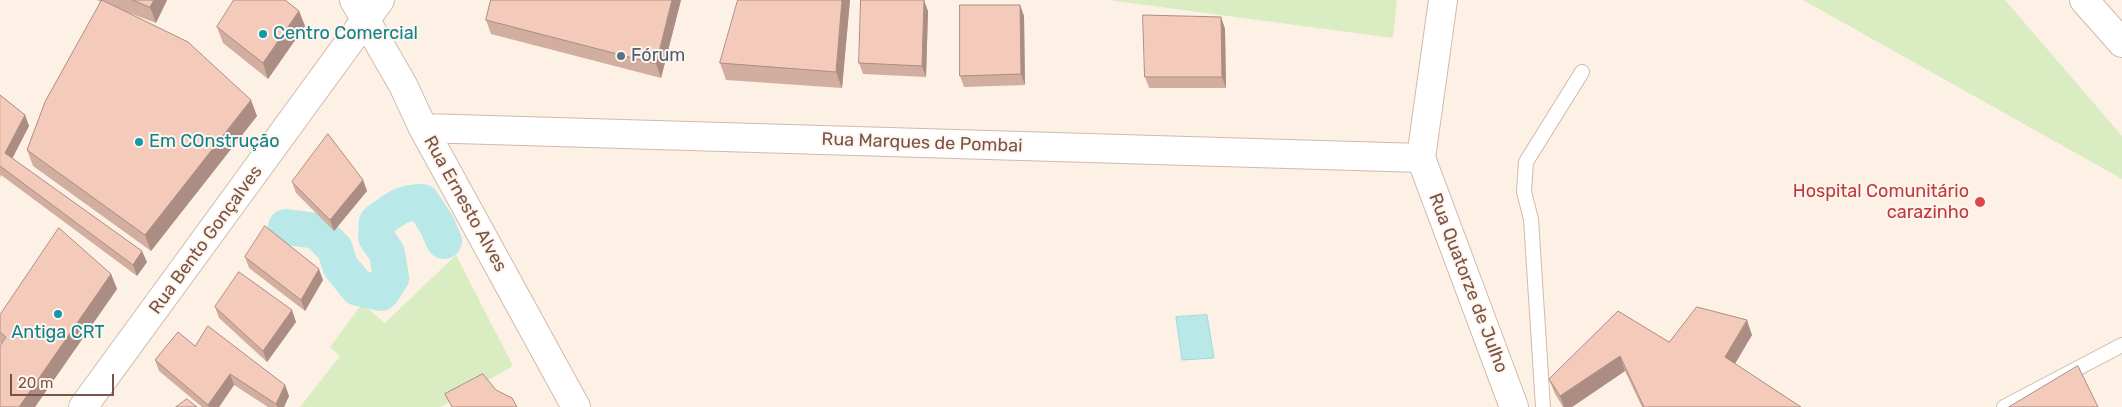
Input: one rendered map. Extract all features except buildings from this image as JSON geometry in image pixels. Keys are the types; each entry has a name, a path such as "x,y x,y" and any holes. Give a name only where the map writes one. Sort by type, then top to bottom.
{"street":[{"path":"1421,158 1443,0"},
{"path":"2084,0 2122,43"},
{"name":"Rua Ernesto Alves","path":"367,7 423,128 576,407"},
{"name":"Rua Bento Gonçalves","path":"83,407 367,7"},
{"name":"Rua Marques de Pombai","path":"423,128 1421,158"},
{"name":"Rua Quatorze de Julho","path":"1421,158 1514,407"}],"lane":[{"path":"1543,407 1531,219 1524,192 1526,162 1582,72"},
{"path":"2004,407 2122,346"}],"green space":[{"path":"1108,0 1397,0 1393,38"},
{"path":"1803,0 2005,0 2122,136 2122,179"},
{"path":"456,255 513,366 440,407 300,407 340,356 330,347 362,304 385,323"}],"water":[{"path":"1207,315 1214,358 1182,360 1176,317"}],"waterway":[{"path":"286,227 317,231 335,249 340,266 358,288 381,293 391,278 387,253 376,237 377,222 403,205 422,202 437,225 444,241"}],"place":[{"name":"Centro Comercial","path":"263,34"},
{"name":"Fórum","path":"621,56"},
{"name":"Em COnstrução","path":"139,142"},
{"name":"Hospital Comunitário carazinho","path":"1980,202"},
{"name":"Antiga CRT","path":"58,314"}]}
